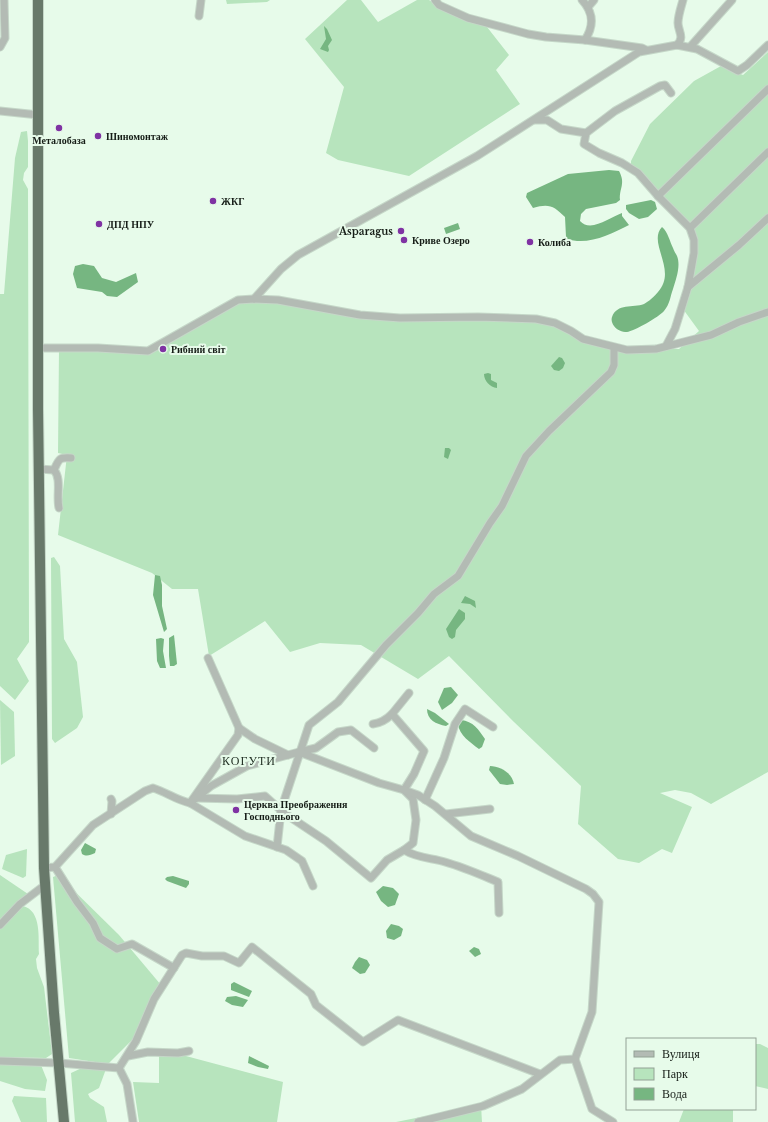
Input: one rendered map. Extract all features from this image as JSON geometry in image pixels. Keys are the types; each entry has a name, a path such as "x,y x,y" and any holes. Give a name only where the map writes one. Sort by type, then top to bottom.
{"highway":[{"path":"38,0 39,469 44,868 64,1122"}],"street":[{"path":"0,47 5,38 4,0"},
{"path":"199,16 201,0"},
{"path":"435,0 439,5 468,18 546,37 585,40 642,48 646,51"},
{"path":"582,0 588,7 591,14 590,32 585,40"},
{"path":"588,7 594,0"},
{"path":"677,45 680,43 682,35 678,24 683,0"},
{"path":"690,47 732,0"},
{"path":"254,299 281,269 298,255 478,158 639,52 677,45 690,47 697,49 738,71 747,65 768,45"},
{"path":"666,346 675,329 688,287 694,253 694,240 690,228 658,196 638,173 598,153 584,144 586,133 615,111 660,86 665,85 671,93"},
{"path":"658,196 768,89"},
{"path":"0,111 38,115"},
{"path":"535,120 547,120 561,129 586,133"},
{"path":"690,228 768,152"},
{"path":"688,287 739,246 768,218"},
{"path":"39,348 148,350 238,300 254,299 278,300 367,316 400,318 478,317 536,319 555,323 583,339 614,348 627,350 656,349 711,335 739,322 768,312"},
{"path":"278,847 282,810 299,752 309,725 338,702 386,645 418,613 434,594 458,576 490,522 502,506 526,456 549,431 611,372 614,365 614,348"},
{"path":"54,470 59,460 63,457 71,458"},
{"path":"39,469 54,470 58,474 57,500 59,508"},
{"path":"208,658 239,728 255,739 288,755"},
{"path":"373,724 387,720 409,693"},
{"path":"425,800 444,758 454,724 465,709 493,726"},
{"path":"392,714 424,751 414,774 404,790"},
{"path":"190,803 238,735 239,728"},
{"path":"190,803 211,786 247,766 316,748 338,732 351,730 374,748"},
{"path":"299,752 372,780 404,790 425,800 446,814 471,836 518,856 586,889 593,894 599,902 592,1012 574,1059 592,1109 613,1122"},
{"path":"44,868 55,867 93,825 145,792 154,788 161,790 179,801 190,803 246,836 286,850 302,861 313,886"},
{"path":"196,798 237,799 250,796 265,796 326,841 371,878 387,860 404,850 412,843 416,820 413,799 404,790"},
{"path":"111,799 111,814"},
{"path":"446,814 490,808"},
{"path":"404,850 413,855 445,862 498,882 499,913"},
{"path":"55,867 77,902 93,923 100,938 117,948 132,944 174,968"},
{"path":"0,925 20,904 45,885"},
{"path":"119,1068 128,1056 136,1041 154,999 182,955 186,953 202,956 224,956 238,963 252,947 311,994 316,1005 363,1042 398,1020 540,1074"},
{"path":"128,1056 148,1052 178,1053 189,1051"},
{"path":"418,1122 483,1106 522,1088 560,1060 574,1059"},
{"path":"0,1061 59,1063 119,1068"},
{"path":"119,1068 127,1084 133,1122"}],"green space":[{"path":"226,0 270,0 267,2 227,4"},
{"path":"347,0 361,0 378,22 417,0 429,0 460,17 487,27 509,55 496,70 520,104 409,176 338,160 326,153 344,87 305,39"},
{"path":"768,52 768,772 711,804 691,793 675,790 660,793 692,807 672,853 662,849 639,863 618,859 578,824 581,786 514,722 449,656 418,679 361,645 320,643 290,652 265,621 209,656 198,589 172,589 152,573 58,535 67,455 58,453 59,349 153,351 243,296 333,313 511,320 548,324 608,345 679,349 699,331 683,309 697,249 691,226 667,204 631,164 631,161 650,124 694,81 721,66 743,75"},
{"path":"27,131 28,167 24,173 23,180 28,189 29,642 17,659 29,681 15,700 0,686 0,294 4,294 15,158 21,132"},
{"path":"54,557 60,566 64,639 77,662 83,717 77,728 55,743 52,739 51,558"},
{"path":"0,700 14,712 15,756 1,765"},
{"path":"27,849 26,876 23,878 2,869 6,855"},
{"path":"0,875 28,894 0,920"},
{"path":"58,875 119,935 161,985 140,1032 108,1064 69,1058 53,877"},
{"path":"23,906 33,913 38,926 39,954 36,959 37,968 44,987 52,1054 46,1058 0,1057 0,928"},
{"path":"756,1044 760,1044 768,1048 768,1089 756,1086"},
{"path":"171,1052 283,1082 277,1122 139,1122 133,1082 159,1083 159,1054"},
{"path":"0,1064 41,1065 47,1080 45,1091 25,1089 0,1081"},
{"path":"84,1067 106,1069 99,1088 88,1094 90,1098 104,1107 107,1122 75,1122 71,1073"},
{"path":"14,1096 46,1098 47,1122 21,1122 12,1101"},
{"path":"481,1105 482,1122 396,1122"},
{"path":"684,1110 733,1110 733,1122 679,1122"}],"water":[{"path":"324,26 332,40 328,46 328,52 320,49 326,39"},
{"path":"609,170 619,171 621,175 622,183 620,200 616,203 586,209 581,214 580,221 584,224 595,225 622,213 622,216 629,225 599,238 583,241 567,239 565,217 551,206 533,208 526,197 527,193 568,174"},
{"path":"651,200 655,202 657,209 648,217 639,219 629,213 626,209 626,205"},
{"path":"458,223 460,229 446,234 444,228"},
{"path":"662,227 669,237 678,260 677,277 669,303 657,317 635,329 623,332 613,325 612,317 614,313 621,308 646,303 657,294 663,284 665,275 664,266 658,241 658,233"},
{"path":"83,264 94,266 102,278 116,282 136,273 138,282 117,297 107,296 102,292 77,288 73,274 75,266"},
{"path":"559,357 562,358 565,363 563,368 559,371 554,370 551,366"},
{"path":"484,374 491,374 491,380 497,383 497,388 486,381"},
{"path":"445,448 449,448 451,450 448,459 444,457"},
{"path":"155,575 160,576 162,585 162,606 167,629 164,632 153,595"},
{"path":"465,596 475,601 476,608 470,604 461,603"},
{"path":"459,609 465,613 465,619 456,630 455,637 452,639 449,637 446,629"},
{"path":"174,635 177,664 170,666 169,638"},
{"path":"156,639 164,639 163,651 166,668 160,668 157,661"},
{"path":"451,687 458,695 452,703 442,710 438,702 444,688"},
{"path":"427,709 435,713 449,724 446,726 430,719"},
{"path":"461,720 469,722 480,732 485,739 482,747 479,749 463,735 458,724"},
{"path":"490,766 498,767 508,773 514,784 500,784 489,770"},
{"path":"85,843 96,849 95,853 87,856 82,854 81,850"},
{"path":"173,876 189,881 189,884 186,888 165,879"},
{"path":"383,886 393,888 399,894 395,905 388,907 381,901 376,892"},
{"path":"391,924 399,926 403,929 401,936 394,940 387,938 386,931"},
{"path":"474,947 479,949 481,954 475,957 469,951"},
{"path":"359,957 367,960 370,965 365,973 360,974 352,968"},
{"path":"234,982 252,991 249,997 231,990 231,984"},
{"path":"236,996 248,1000 243,1007 232,1005 225,1001 227,997"},
{"path":"249,1056 269,1066 268,1069 248,1063"}],"place":[{"name":"Металобаза","path":"59,128"},
{"name":"Шиномонтаж","path":"98,136"},
{"name":"ЖКГ","path":"213,201"},
{"name":"ДПД НПУ","path":"99,224"},
{"name":"Asparagus","path":"401,231"},
{"name":"Криве Озеро","path":"404,240"},
{"name":"Колиба","path":"530,242"},
{"name":"Рибний світ","path":"163,349"},
{"name":"Церква Преображення Господнього","path":"236,810"}],"district":[{"name":"КОГУТИ","path":"249,760"}]}
